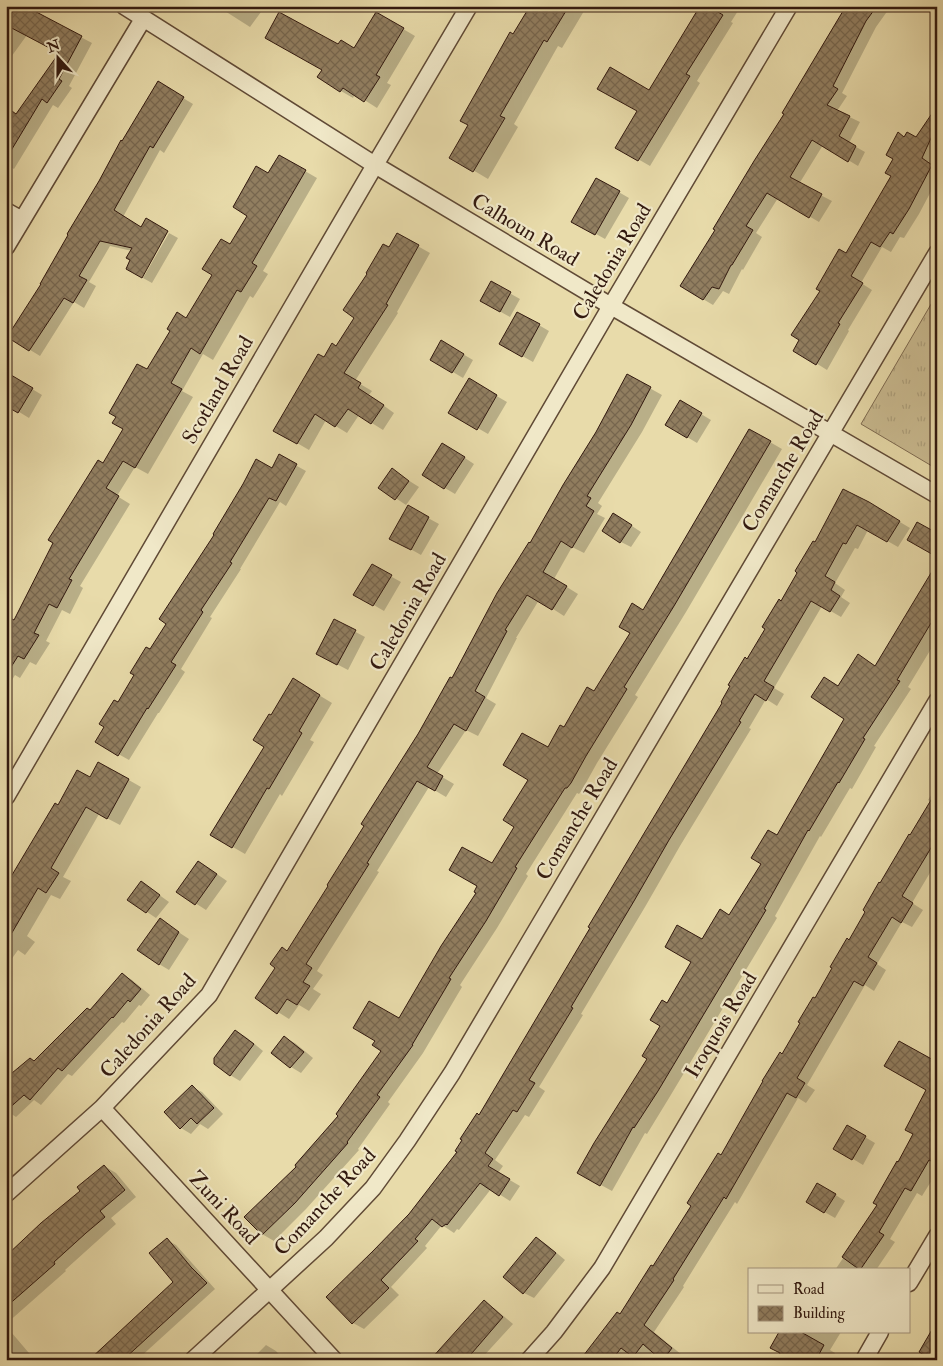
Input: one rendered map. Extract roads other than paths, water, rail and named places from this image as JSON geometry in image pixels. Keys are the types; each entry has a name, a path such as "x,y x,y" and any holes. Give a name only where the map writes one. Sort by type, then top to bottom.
{"street":[{"name":"Calhoun Road","path":"124,6 374,165 611,306 937,495"},
{"name":"Scotland Road","path":"6,797 374,165 469,6"},
{"name":"Caledonia Road","path":"6,1194 102,1108 209,995 611,306 789,6"},
{"path":"6,247 143,19"},
{"path":"6,211 22,220"},
{"name":"Comanche Road","path":"193,1360 326,1238 373,1188 407,1141 442,1088 937,253"},
{"name":"Iroquois Road","path":"528,1360 554,1332 602,1268 937,701"},
{"name":"Zuni Road","path":"102,1108 334,1360"},
{"path":"910,1281 937,1236"},
{"path":"864,1360 879,1334"}]}
